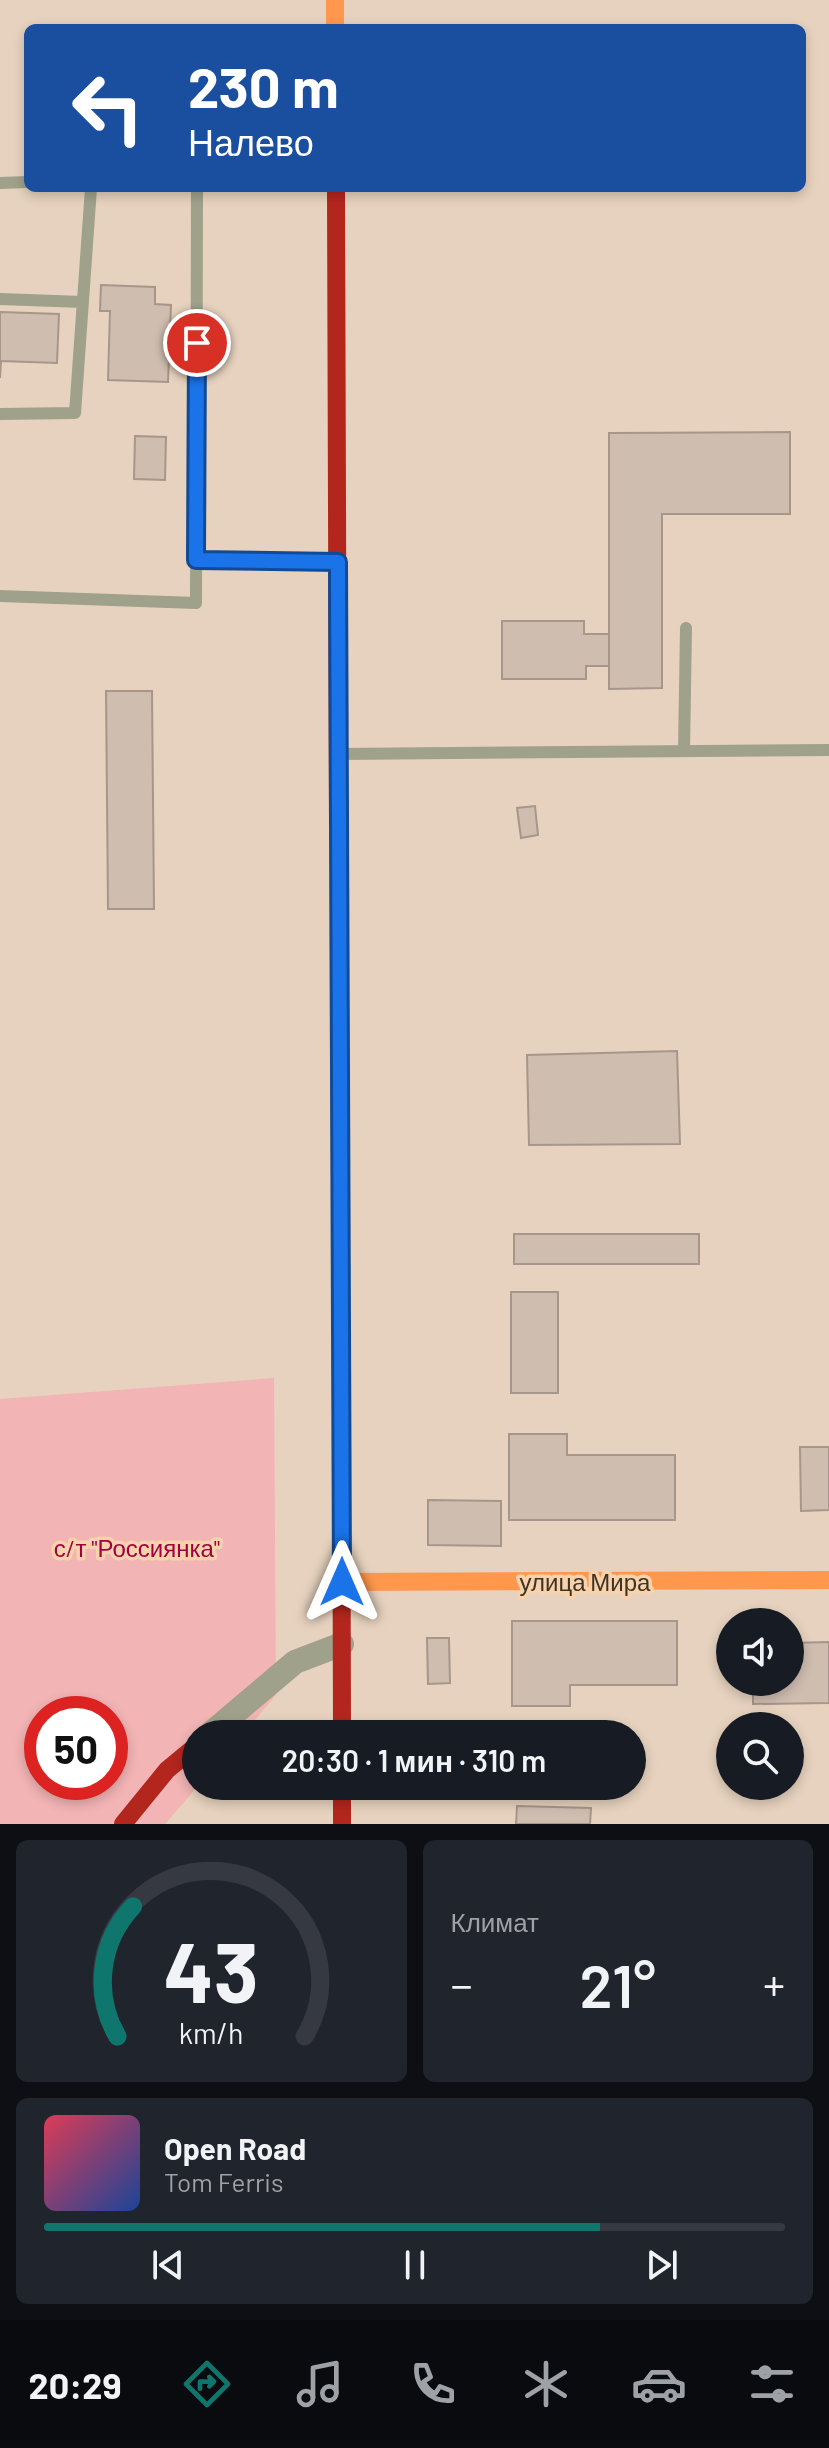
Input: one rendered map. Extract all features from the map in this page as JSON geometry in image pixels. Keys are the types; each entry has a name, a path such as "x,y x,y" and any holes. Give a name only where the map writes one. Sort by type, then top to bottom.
{"main road":[{"path":"335,0 335,24"},
{"path":"336,192 342,1720"},
{"name":"улица Мира","path":"342,1582 829,1580"},
{"path":"123,1824 167,1770 182,1758"},
{"path":"342,1800 342,1824"}],"street":[{"path":"227,1720 295,1662 342,1644"}],"lane":[{"path":"0,183 24,182"},
{"path":"0,414 75,413 91,192"},
{"path":"0,596 196,603 197,192"},
{"path":"0,299 82,302"},
{"path":"196,560 338,562"},
{"path":"684,751 686,628"},
{"path":"339,754 829,750"}],"green space":[{"name":"с/т \"Россиянка\"","path":"274,1378 276,1695 255,1720 182,1720 182,1800 186,1800 165,1824 0,1824 0,1399"}],"building":[{"path":"101,285 155,287 155,304 171,305 168,382 108,380 110,311 100,311"},
{"path":"0,312 59,314 57,363 1,361 0,378"},
{"path":"790,432 790,514 662,514 662,688 609,689 609,433"},
{"path":"135,436 166,437 165,480 134,479"},
{"path":"502,621 584,621 584,634 609,634 609,666 586,666 586,679 502,679"},
{"path":"106,691 152,691 154,909 108,909"},
{"path":"535,806 538,835 521,838 517,808"},
{"path":"677,1051 680,1144 529,1145 527,1055"},
{"path":"514,1234 699,1234 699,1264 514,1264"},
{"path":"511,1292 558,1292 558,1393 511,1393"},
{"path":"509,1434 567,1434 567,1455 675,1455 675,1520 509,1520"},
{"path":"800,1447 829,1447 829,1510 801,1511"},
{"path":"428,1500 501,1501 501,1546 428,1545"},
{"path":"512,1621 677,1621 677,1685 570,1685 570,1706 512,1706"},
{"path":"427,1638 449,1638 450,1683 428,1684"},
{"path":"829,1642 829,1703 753,1704 753,1696 804,1696 804,1643"},
{"path":"517,1806 591,1808 590,1824 516,1824"}],"traffic: slow":[{"path":"335,0 335,24"},
{"path":"338,824 341,1352"},
{"path":"342,1582 829,1580"}],"traffic: jam":[{"path":"336,192 338,824"},
{"path":"341,1352 342,1720"},
{"path":"123,1824 167,1770 182,1758"},
{"path":"342,1800 342,1824"}],"route":[{"path":"197,343 196,560 338,562 342,1582"}]}
